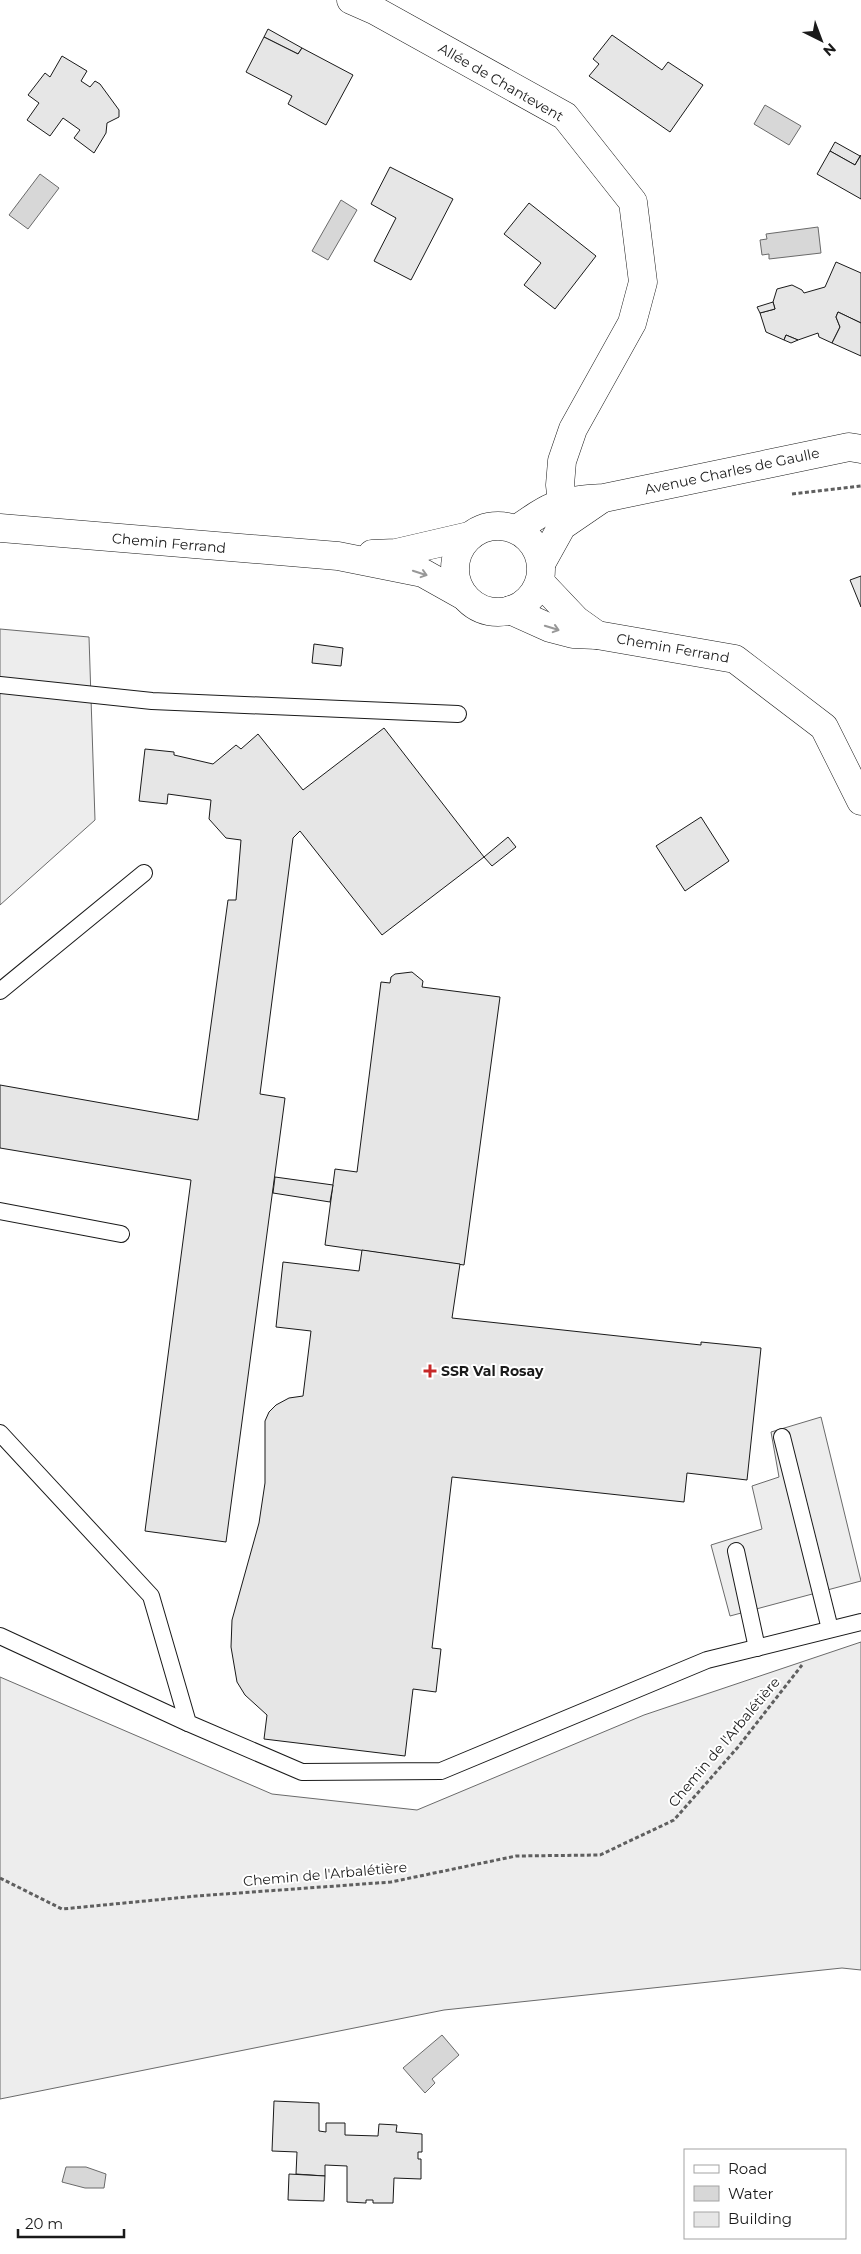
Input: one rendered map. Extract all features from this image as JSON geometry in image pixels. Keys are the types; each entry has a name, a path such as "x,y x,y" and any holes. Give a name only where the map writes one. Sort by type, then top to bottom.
{"street":[{"name":"Allée de Chantevent","path":"351,0 376,11 565,116 633,202 643,282 632,323 573,429 562,461 560,485 562,502"},
{"name":"Avenue Charles de Gaulle","path":"517,529 549,507 562,502 604,498 849,447 861,449"},
{"name":"Avenue Charles de Gaulle","path":"541,572 562,526 585,508 604,498"},
{"path":"492,525 505,525 517,529 529,537 538,549 541,572 533,594 523,604 497,613 484,610 464,596 458,585 455,572 458,553 469,536 480,529 492,525"},
{"name":"Chemin Ferrand","path":"0,528 338,556 423,573 464,596"},
{"name":"Chemin Ferrand","path":"338,556 396,553 469,536"},
{"name":"Chemin Ferrand","path":"541,572 576,620 597,635"},
{"name":"Chemin Ferrand","path":"510,610 550,628 573,634 597,635 735,659 824,728 861,801"}],"lane":[{"path":"0,685 152,701 458,714"},
{"path":"0,991 144,873"},
{"path":"0,1211 122,1234"},
{"path":"0,1433 151,1596 188,1723"},
{"path":"782,1436 830,1629"},
{"path":"736,1551 757,1648"},
{"path":"0,1636 188,1723 302,1772 441,1771 707,1660 861,1622"}],"path":[{"name":"Chemin de l'Arbalétière","path":"0,1878 62,1909 197,1896 391,1882 516,1856 600,1855 674,1820 738,1747 830,1629"}],"shaded area":[{"path":"0,629 89,637 95,820 0,905"},
{"path":"821,1417 861,1581 730,1616 711,1545 762,1529 752,1486 779,1477 771,1432"},
{"path":"861,1642 861,1970 842,1968 444,2010 0,2099 0,1677 272,1794 417,1810 644,1715"}],"water":[{"path":"765,105 801,126 789,145 754,124"},
{"path":"40,174 59,188 28,229 9,215"},
{"path":"341,200 357,210 328,260 312,251"},
{"path":"818,227 821,253 769,259 769,254 762,255 760,240 767,239 766,234"},
{"path":"442,2035 459,2055 432,2079 435,2083 425,2093 403,2068"},
{"path":"66,2167 86,2167 106,2174 104,2188 85,2188 62,2182"}],"building":[{"path":"268,29 302,48 298,54 264,37"},
{"path":"612,35 662,70 668,62 703,85 670,132 589,76 599,64 593,59"},
{"path":"264,37 298,54 302,48 353,75 326,125 288,104 292,96 246,72"},
{"path":"62,56 87,71 81,81 90,87 95,81 100,84 119,110 119,117 107,123 106,133 94,153 74,138 80,130 63,118 50,136 27,120 39,103 28,95 45,73 50,77"},
{"path":"835,142 860,156 855,165 830,151"},
{"path":"830,151 855,165 861,155 861,199 817,174"},
{"path":"390,167 453,199 411,280 374,261 396,218 371,204"},
{"path":"529,203 596,256 555,309 524,285 541,263 504,234"},
{"path":"836,262 861,273 861,323 838,312 836,317 840,327 832,343 819,337 818,333 798,340 786,335 784,340 766,332 760,313 775,309 773,302 777,289 792,285 804,293 825,287"},
{"path":"773,302 775,309 760,313 757,307"},
{"path":"838,312 861,323 861,356 832,343 840,327 836,317"},
{"path":"786,335 798,340 791,343 784,340"},
{"path":"861,576 861,607 850,580"},
{"path":"314,644 343,648 341,666 312,663"},
{"path":"384,728 484,857 382,935 300,831 293,838 260,1094 285,1098 226,1542 145,1531 191,1180 0,1148 0,1085 198,1120 228,900 236,900 241,840 226,838 209,819 211,800 168,794 167,804 139,801 145,749 174,752 174,755 213,764 236,745 241,749 258,734 303,790"},
{"path":"701,817 729,861 685,891 656,846"},
{"path":"508,837 516,847 492,866 484,857"},
{"path":"412,972 423,981 422,987 500,997 464,1265 325,1245 335,1169 357,1172 381,982 390,983 391,977 395,974"},
{"path":"275,1177 333,1185 330,1202 273,1193"},
{"path":"362,1250 460,1264 452,1318 701,1345 701,1342 761,1348 747,1480 687,1473 684,1502 452,1477 432,1648 441,1649 436,1692 413,1689 405,1756 264,1739 267,1715 245,1695 237,1682 231,1647 232,1620 259,1523 265,1483 265,1421 269,1412 276,1405 289,1398 303,1396 311,1331 276,1327 283,1262 359,1271"},
{"path":"274,2101 319,2103 319,2131 326,2132 326,2123 345,2123 345,2135 378,2136 379,2124 397,2125 396,2132 422,2134 422,2152 418,2152 418,2159 421,2159 421,2179 394,2178 393,2203 373,2203 373,2200 366,2200 366,2203 347,2202 347,2166 325,2165 325,2176 296,2174 297,2152 272,2151"},
{"path":"289,2174 325,2176 324,2201 288,2200"}],"place":[{"name":"SSR Val Rosay","path":"430,1371"}]}
